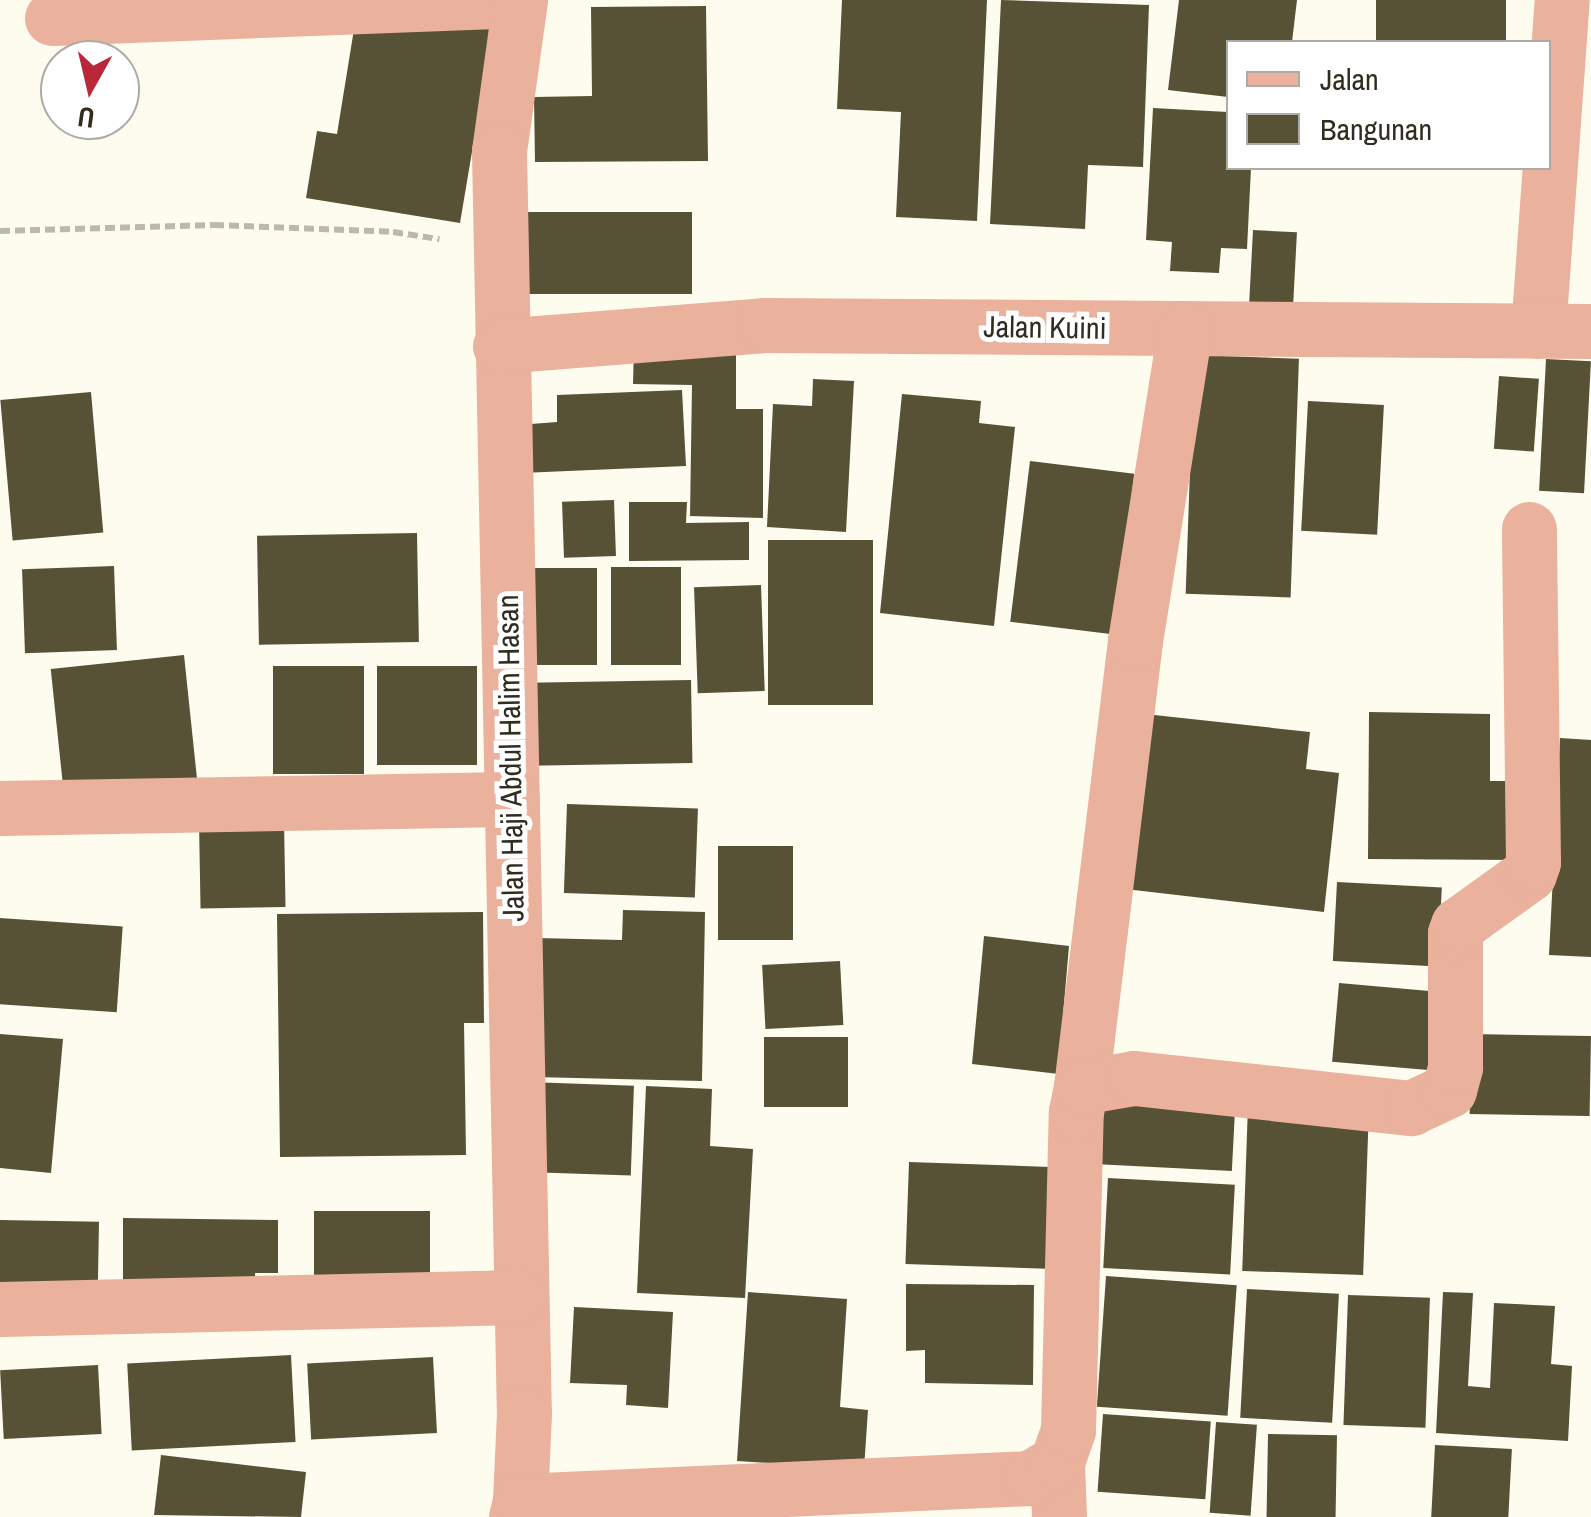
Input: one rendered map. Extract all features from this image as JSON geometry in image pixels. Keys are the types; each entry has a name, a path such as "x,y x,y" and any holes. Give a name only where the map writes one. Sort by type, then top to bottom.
{"street":[{"path":"52,18 520,0"},
{"name":"Jalan Haji Abdul Halim Hasan","path":"518,1509 524,1412 518,1296 499,151 520,0"},
{"path":"1562,0 1565,331"},
{"name":"Jalan Kuini","path":"500,346 764,324 1565,331"},
{"path":"1059,1517 1057,1462 1068,1430 1076,1112 1135,641 1184,328"},
{"path":"1082,1086 1134,1078 1411,1108 1449,1090 1455,1067 1458,925 1529,874 1533,862 1528,529"},
{"path":"0,808 512,799"},
{"path":"0,1309 518,1296"},
{"path":"518,1509 996,1482 1030,1478 1057,1462"}],"path":[{"path":"0,231 214,225 394,232 500,249"}],"building":[{"path":"842,0 987,0 977,221 896,217 901,112 837,109"},
{"path":"1001,0 1149,5 1143,167 1088,165 1085,229 990,224"},
{"path":"1179,0 1297,0 1292,40 1226,40 1226,97 1168,90"},
{"path":"1376,0 1506,0 1506,40 1376,40"},
{"path":"706,6 708,161 535,162 534,97 592,96 591,7"},
{"path":"355,23 493,27 460,223 306,198 317,131 337,134"},
{"path":"1153,108 1226,112 1226,170 1251,170 1247,249 1221,248 1219,273 1170,271 1172,242 1146,240"},
{"path":"526,212 692,212 692,294 526,294"},
{"path":"1253,230 1297,232 1293,311 1249,309"},
{"path":"634,346 736,347 736,409 763,409 763,518 690,516 692,385 633,384"},
{"path":"1194,355 1299,359 1291,598 1186,594"},
{"path":"1546,359 1591,361 1584,493 1539,491"},
{"path":"1499,376 1539,379 1534,452 1494,449"},
{"path":"813,379 854,381 846,532 767,527 773,404 812,406"},
{"path":"682,390 686,466 521,473 518,425 557,422 557,395"},
{"path":"91,392 103,532 13,540 0,400"},
{"path":"902,394 981,401 979,423 1015,427 994,626 880,613"},
{"path":"1308,401 1384,405 1377,535 1301,531"},
{"path":"1030,461 1134,474 1114,635 1010,622"},
{"path":"614,500 616,556 564,558 562,502"},
{"path":"629,502 687,502 686,523 749,522 749,560 629,561"},
{"path":"417,533 419,642 259,645 257,536"},
{"path":"768,540 873,540 873,705 768,705"},
{"path":"114,566 117,650 25,653 22,569"},
{"path":"611,567 681,567 681,665 611,665"},
{"path":"530,568 597,568 597,665 530,665"},
{"path":"761,585 765,691 698,693 694,587"},
{"path":"184,655 198,785 64,799 51,669"},
{"path":"273,666 364,666 364,774 273,774"},
{"path":"377,666 477,666 477,765 377,765"},
{"path":"691,680 692,763 529,766 528,683"},
{"path":"1369,712 1490,714 1490,781 1517,781 1517,860 1368,859"},
{"path":"1145,714 1310,732 1306,769 1339,773 1324,912 1125,889"},
{"path":"1560,738 1591,740 1591,957 1549,955"},
{"path":"567,804 698,809 695,898 564,893"},
{"path":"284,820 286,907 201,908 199,821"},
{"path":"718,846 793,846 793,940 718,940"},
{"path":"1337,882 1442,887 1438,966 1333,961"},
{"path":"623,910 705,912 702,1081 534,1077 537,938 622,940"},
{"path":"483,912 484,1023 464,1023 466,1155 280,1157 277,914"},
{"path":"0,918 123,927 117,1012 0,1004"},
{"path":"984,936 1069,946 1063,1015 1076,1076 972,1064"},
{"path":"840,961 843,1025 765,1029 762,965"},
{"path":"1339,983 1438,992 1431,1070 1332,1062"},
{"path":"0,1034 63,1039 51,1173 0,1168"},
{"path":"1471,1034 1591,1036 1590,1116 1470,1114"},
{"path":"764,1037 848,1037 848,1107 764,1107"},
{"path":"529,1082 634,1086 631,1176 526,1172"},
{"path":"646,1086 712,1089 710,1146 753,1149 745,1298 637,1293"},
{"path":"1098,1088 1236,1095 1232,1171 1094,1164"},
{"path":"1248,1105 1369,1109 1363,1275 1242,1271"},
{"path":"909,1162 1050,1167 1046,1269 905,1264"},
{"path":"1108,1178 1235,1185 1230,1275 1103,1268"},
{"path":"314,1211 430,1211 430,1292 314,1292"},
{"path":"123,1218 278,1220 278,1273 255,1273 255,1295 123,1294"},
{"path":"0,1220 99,1222 98,1291 0,1289"},
{"path":"1106,1276 1237,1285 1228,1416 1097,1407"},
{"path":"906,1284 1034,1285 1033,1385 925,1383 925,1350 906,1351"},
{"path":"1247,1289 1339,1294 1332,1423 1240,1418"},
{"path":"748,1292 847,1299 840,1407 868,1410 864,1469 737,1461"},
{"path":"1443,1292 1473,1293 1468,1386 1490,1388 1494,1303 1555,1306 1551,1364 1572,1366 1568,1441 1436,1433"},
{"path":"1348,1295 1430,1298 1425,1428 1343,1425"},
{"path":"574,1307 673,1312 668,1408 626,1405 627,1385 570,1383"},
{"path":"291,1355 296,1442 132,1450 127,1364"},
{"path":"433,1357 437,1433 311,1439 307,1364"},
{"path":"98,1365 102,1434 4,1439 0,1370"},
{"path":"1103,1414 1211,1422 1205,1499 1098,1492"},
{"path":"1216,1422 1257,1425 1251,1516 1210,1513"},
{"path":"1268,1434 1337,1435 1336,1517 1267,1517"},
{"path":"1435,1445 1512,1449 1508,1517 1431,1517"},
{"path":"161,1455 306,1472 301,1517 154,1515"}]}
